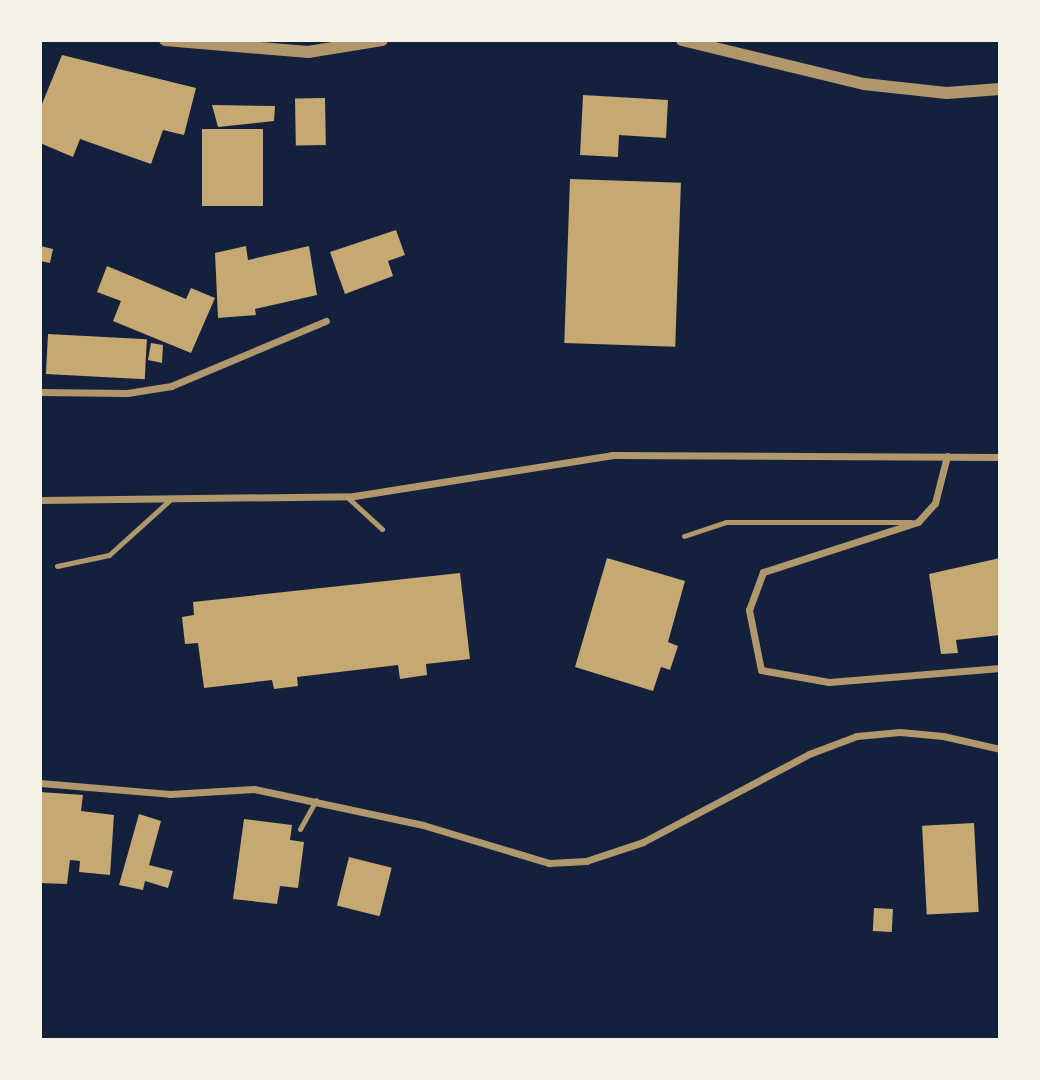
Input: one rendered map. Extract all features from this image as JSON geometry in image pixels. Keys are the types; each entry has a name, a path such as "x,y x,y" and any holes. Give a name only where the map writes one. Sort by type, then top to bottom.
{"street":[{"path":"166,40 308,52 382,40"},
{"path":"682,40 864,84 947,93 1000,89"},
{"path":"40,392 127,393 171,386 326,321"},
{"path":"40,500 346,496 612,455 1000,457"},
{"path":"947,456 935,503 918,522 763,572 749,610 761,670 829,681 1000,668"},
{"path":"40,783 170,794 254,789 316,800 423,825 549,863 586,861 643,842 809,754 857,736 932,735 1000,749"}],"lane":[{"path":"346,496 382,529"},
{"path":"57,566 109,555 171,499"},
{"path":"684,536 726,522 918,522"},
{"path":"300,829 316,800"}],"building":[{"path":"62,55 196,88 184,135 163,130 151,164 80,139 73,157 40,143 40,109"},
{"path":"583,95 668,100 666,138 619,135 618,157 580,155"},
{"path":"325,98 326,145 296,146 295,99"},
{"path":"212,105 275,106 274,121 218,127"},
{"path":"202,129 263,129 263,206 202,206"},
{"path":"570,179 681,183 675,347 564,343"},
{"path":"396,230 405,255 388,261 393,276 345,294 330,252"},
{"path":"40,246 53,249 50,263 40,261"},
{"path":"246,246 248,260 309,246 317,295 255,309 256,315 218,318 215,253"},
{"path":"107,266 186,299 191,288 215,298 191,353 113,321 121,301 97,292"},
{"path":"48,334 147,339 145,379 46,374"},
{"path":"151,343 163,345 162,363 148,360"},
{"path":"607,558 685,581 668,642 678,646 670,670 661,667 653,691 575,667"},
{"path":"1000,558 1000,635 956,640 958,653 941,654 929,574"},
{"path":"460,573 470,659 426,664 427,675 400,679 398,665 297,677 298,686 274,689 272,680 204,688 198,643 185,644 182,617 194,615 193,602"},
{"path":"40,792 83,795 81,811 114,815 110,875 79,872 80,861 70,860 67,884 40,883"},
{"path":"139,814 161,821 149,865 173,871 168,888 145,881 143,890 119,885"},
{"path":"244,819 292,825 290,840 304,842 298,888 280,886 277,904 233,899"},
{"path":"974,823 979,912 927,915 922,826"},
{"path":"349,857 392,868 380,916 337,906"},
{"path":"874,908 893,909 892,932 873,931"}]}
